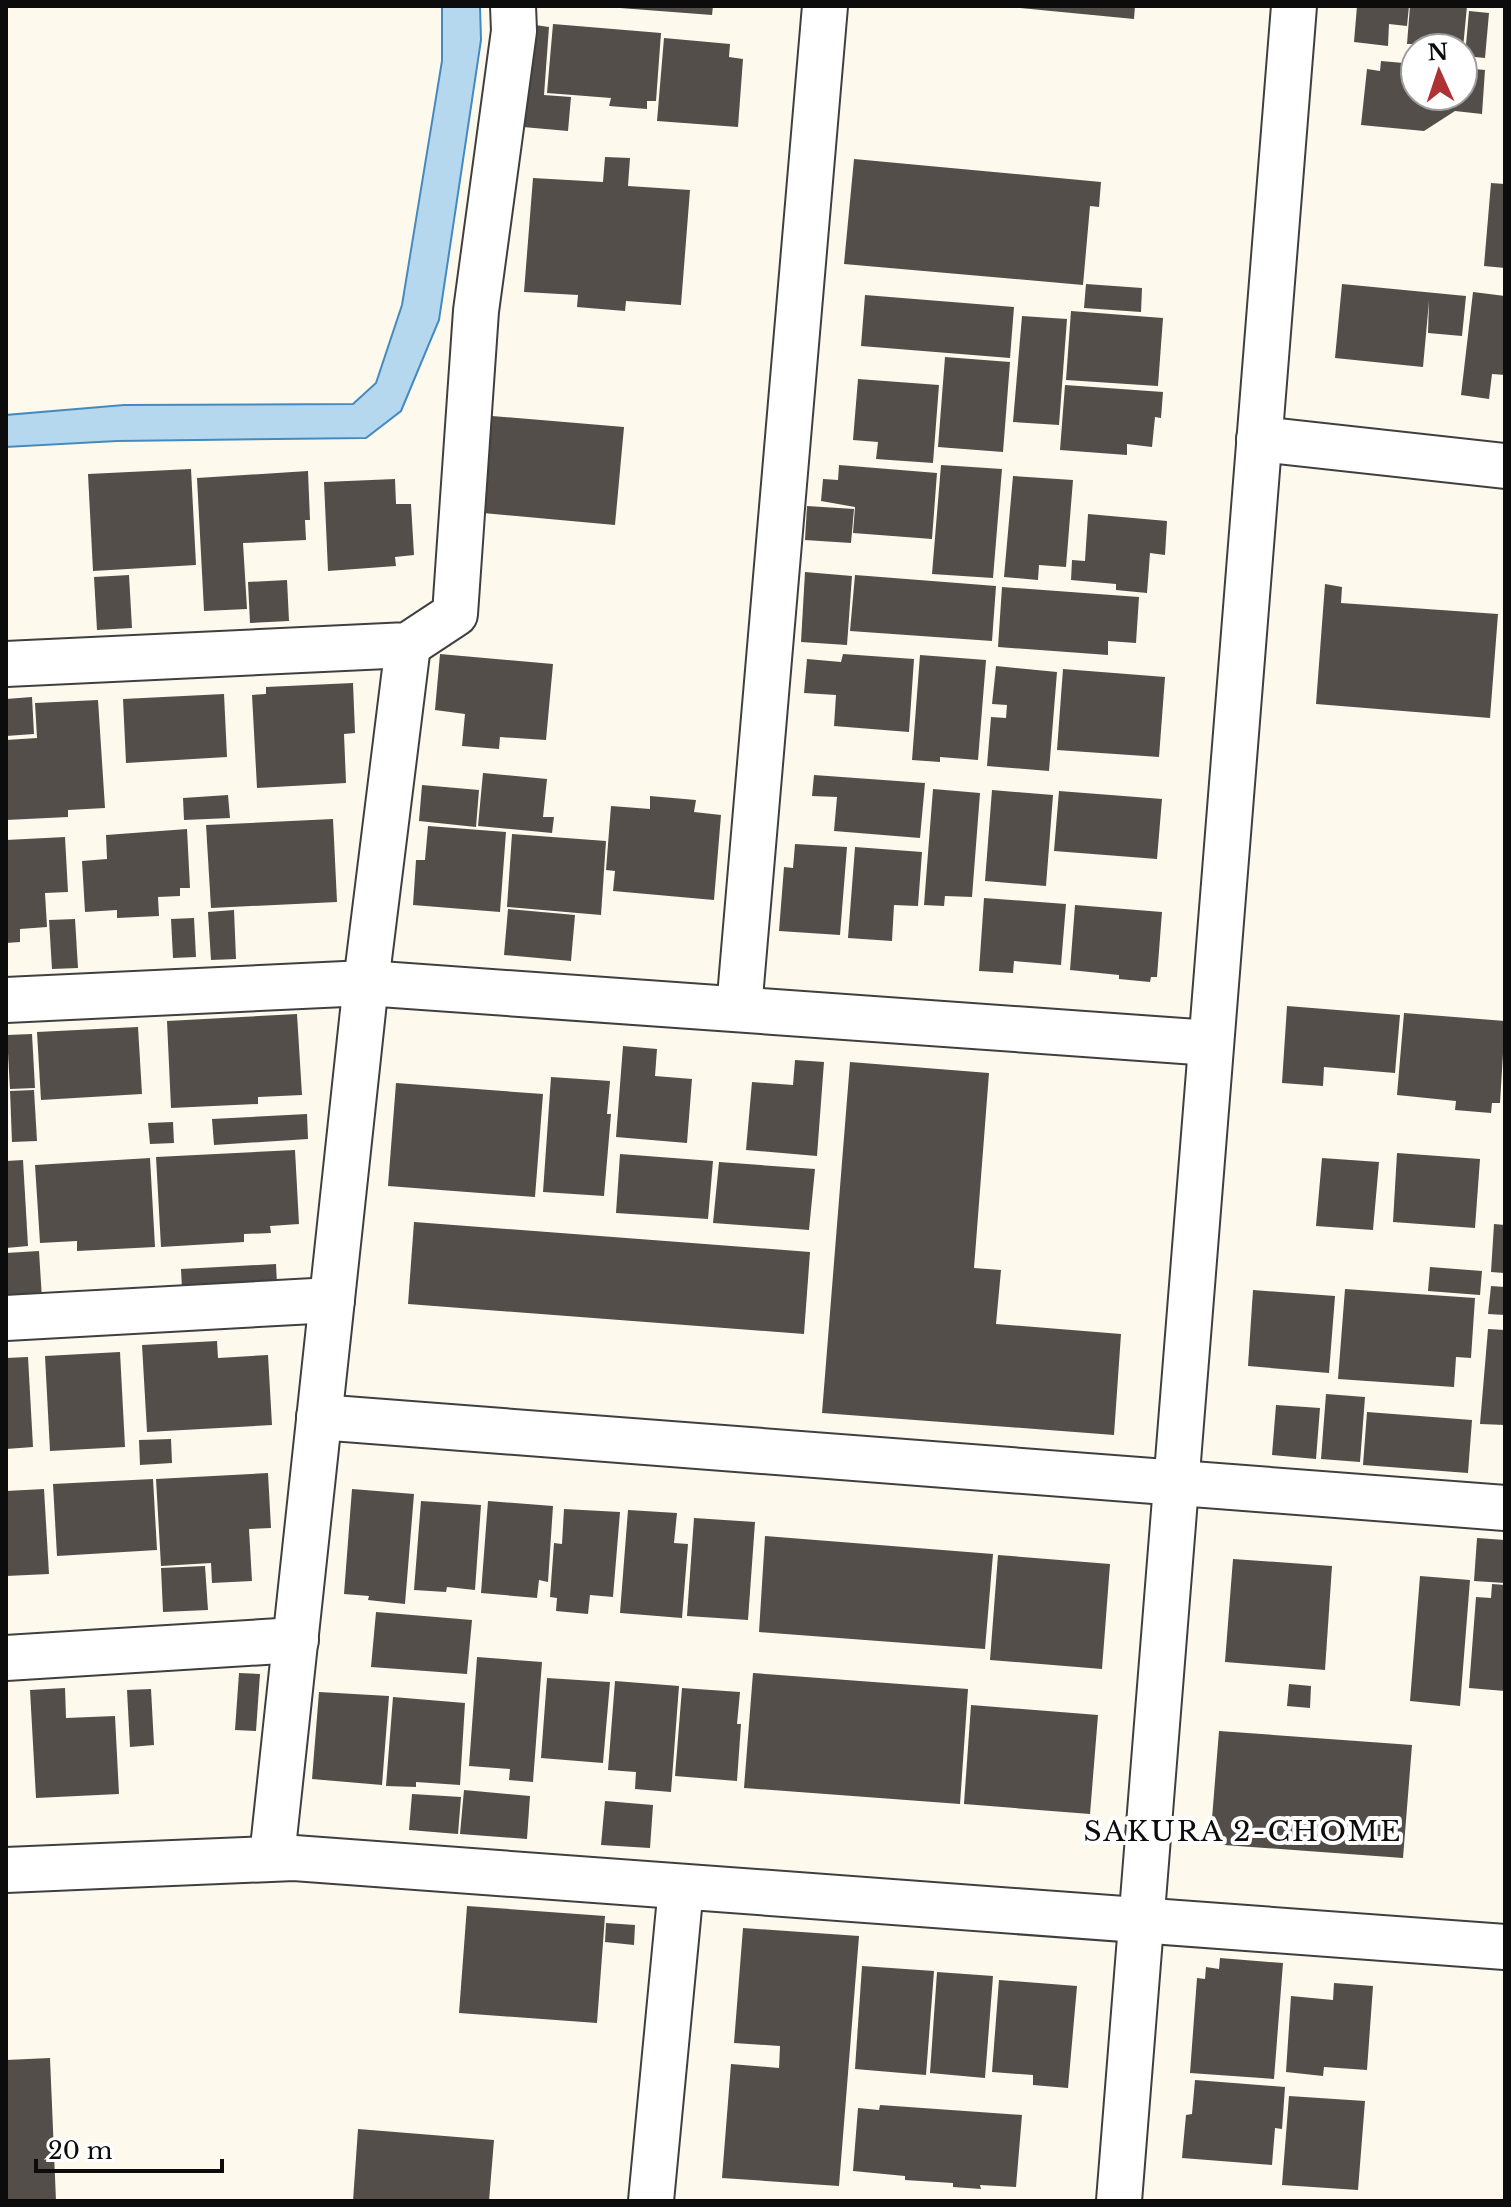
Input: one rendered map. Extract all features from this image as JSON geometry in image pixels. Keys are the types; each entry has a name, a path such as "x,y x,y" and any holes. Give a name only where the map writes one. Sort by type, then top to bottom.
{"street":[{"path":"6,664 408,645 455,614 476,311 514,31 513,6"},
{"path":"739,1009 825,6"},
{"path":"1119,2201 1294,6"},
{"path":"1259,439 1505,466"},
{"path":"272,1857 366,983 408,645"},
{"path":"6,1000 366,983 1211,1043"},
{"path":"6,1318 332,1300"},
{"path":"319,1417 1505,1508"},
{"path":"6,1658 296,1640"},
{"path":"6,1870 272,1857 1505,1947"},
{"path":"651,2201 681,1887"}],"water":[{"path":"442,6 480,6 481,40 439,320 401,411 366,438 117,441 6,447 6,415 124,405 353,404 376,383 402,305 442,61"}],"building":[{"path":"620,6 713,6 712,15"},
{"path":"1020,6 1135,6 1134,19"},
{"path":"1357,6 1409,6 1407,26 1389,24 1388,46 1354,42"},
{"path":"1410,6 1467,6 1465,32 1408,32"},
{"path":"1469,11 1489,13 1485,58 1479,57 1479,32 1467,32"},
{"path":"553,24 661,33 656,101 647,101 647,109 609,106 611,98 547,93"},
{"path":"535,25 549,27 544,95 571,97 568,131 523,127"},
{"path":"664,38 730,44 729,57 743,59 738,127 657,121"},
{"path":"1381,61 1399,63 1399,112 1453,112 1424,131 1361,125 1367,69 1380,71"},
{"path":"1479,69 1485,70 1482,114 1464,112 1479,112"},
{"path":"605,157 630,158 628,186 690,190 681,305 626,301 625,311 577,307 578,295 524,292 533,178 603,182"},
{"path":"854,159 1101,182 1099,207 1090,206 1083,285 844,264"},
{"path":"1491,183 1505,184 1505,268 1484,266"},
{"path":"1086,284 1142,288 1141,312 1084,308"},
{"path":"1342,284 1466,296 1462,336 1428,333 1429,301 1423,367 1335,358"},
{"path":"1473,292 1505,296 1505,375 1492,374 1489,399 1461,395"},
{"path":"865,295 1014,307 1010,358 861,346"},
{"path":"1071,311 1163,318 1158,386 1066,380"},
{"path":"1022,316 1067,319 1059,425 1013,422"},
{"path":"945,357 1010,362 1003,452 938,447"},
{"path":"858,379 939,385 933,463 876,459 878,442 853,440"},
{"path":"1065,385 1163,392 1161,418 1155,417 1152,447 1127,444 1127,455 1060,450"},
{"path":"492,416 624,427 615,525 483,513"},
{"path":"839,465 937,473 932,539 853,533 855,507 821,501 823,479 838,480"},
{"path":"941,465 1002,469 993,578 932,574"},
{"path":"191,469 196,565 93,571 88,474"},
{"path":"308,471 310,520 305,520 306,540 243,543 247,609 204,611 197,478"},
{"path":"1013,476 1073,480 1066,567 1039,565 1038,580 1004,577"},
{"path":"395,479 396,504 411,504 414,555 395,557 396,566 328,571 324,482"},
{"path":"807,506 854,509 851,543 805,540"},
{"path":"1088,514 1167,521 1165,555 1150,553 1147,593 1116,590 1116,584 1071,580 1072,560 1085,561"},
{"path":"805,572 852,576 847,645 801,642"},
{"path":"129,575 132,628 97,630 94,577"},
{"path":"855,575 996,586 992,641 850,631"},
{"path":"287,580 289,621 250,623 248,582"},
{"path":"1325,584 1342,587 1341,603 1498,614 1490,718 1316,704"},
{"path":"1002,587 1139,597 1136,643 1108,641 1108,655 998,647"},
{"path":"440,654 553,664 546,740 500,737 499,749 462,746 465,714 435,710"},
{"path":"843,654 914,659 909,732 834,726 836,695 804,693 807,659 841,662"},
{"path":"920,655 986,660 978,760 940,757 940,762 912,760"},
{"path":"996,666 1057,672 1049,771 987,766 991,717 1006,718 1007,705 992,704"},
{"path":"1063,669 1165,677 1159,757 1057,750"},
{"path":"353,683 355,733 344,734 346,783 257,788 252,695 266,694 266,687"},
{"path":"224,694 227,757 126,763 123,699"},
{"path":"32,697 34,734 6,736 6,699"},
{"path":"98,700 105,808 68,810 68,817 6,820 6,740 37,738 35,703"},
{"path":"483,773 547,779 543,817 554,817 552,833 478,826"},
{"path":"814,775 925,783 920,838 834,831 837,797 812,796"},
{"path":"422,785 479,790 476,827 419,821"},
{"path":"933,789 980,793 972,897 945,896 944,906 924,905"},
{"path":"992,790 1053,795 1046,886 985,881"},
{"path":"1059,791 1162,799 1157,859 1054,851"},
{"path":"228,795 230,818 184,820 183,798"},
{"path":"650,796 696,800 694,812 721,815 714,900 613,891 615,871 606,870 611,806 650,809"},
{"path":"333,819 337,902 211,908 206,825"},
{"path":"428,826 506,832 500,912 413,905 416,860 425,860"},
{"path":"187,829 190,888 180,888 180,896 158,897 159,916 117,918 117,910 85,912 82,861 107,859 106,835"},
{"path":"512,834 606,841 601,915 507,907"},
{"path":"65,837 68,892 45,893 47,927 20,929 20,942 6,943 6,840"},
{"path":"795,844 847,847 840,935 779,931 784,867 793,868"},
{"path":"855,847 922,852 918,906 894,905 892,941 848,938"},
{"path":"984,898 1066,904 1061,965 1014,961 1013,973 979,971"},
{"path":"1075,905 1162,912 1157,977 1151,977 1150,982 1070,970"},
{"path":"508,909 575,915 571,961 504,955"},
{"path":"234,910 236,959 211,960 208,912"},
{"path":"194,918 196,957 173,958 171,919"},
{"path":"75,919 78,968 52,969 49,920"},
{"path":"1287,1006 1400,1015 1395,1073 1324,1067 1323,1086 1282,1083"},
{"path":"1404,1013 1505,1021 1500,1103 1492,1103 1491,1113 1455,1110 1456,1101 1397,1095"},
{"path":"297,1014 302,1095 258,1097 258,1104 171,1108 167,1021"},
{"path":"138,1027 142,1094 41,1100 37,1032"},
{"path":"32,1034 35,1088 10,1089 7,1035"},
{"path":"623,1046 657,1049 655,1076 692,1079 687,1143 616,1137"},
{"path":"795,1060 824,1062 817,1156 746,1150 752,1082 793,1085"},
{"path":"850,1062 989,1073 974,1268 1001,1270 996,1324 1121,1334 1114,1435 822,1413"},
{"path":"551,1077 610,1081 607,1114 611,1114 604,1196 543,1192"},
{"path":"396,1083 543,1094 535,1197 388,1186"},
{"path":"34,1090 37,1141 12,1142 10,1091"},
{"path":"307,1114 308,1139 214,1145 212,1119"},
{"path":"173,1122 174,1143 150,1144 148,1123"},
{"path":"295,1150 299,1224 270,1226 271,1233 244,1234 244,1242 161,1247 156,1157"},
{"path":"1397,1153 1480,1159 1475,1228 1393,1222"},
{"path":"620,1154 713,1161 708,1219 616,1213"},
{"path":"150,1158 155,1247 77,1251 77,1241 40,1243 35,1165"},
{"path":"1322,1158 1379,1162 1373,1230 1316,1226"},
{"path":"23,1160 28,1246 6,1248 6,1161"},
{"path":"719,1162 815,1169 809,1230 713,1223"},
{"path":"414,1222 810,1252 804,1334 408,1304"},
{"path":"1494,1224 1505,1225 1504,1273 1491,1272"},
{"path":"39,1251 42,1299 6,1302 6,1253"},
{"path":"276,1264 277,1284 182,1289 181,1269"},
{"path":"1430,1267 1482,1271 1480,1295 1428,1291"},
{"path":"1491,1286 1505,1287 1505,1315 1488,1314"},
{"path":"1345,1289 1475,1298 1471,1358 1456,1357 1454,1387 1338,1379"},
{"path":"1253,1290 1335,1296 1329,1373 1248,1366"},
{"path":"1488,1329 1505,1330 1505,1425 1480,1424"},
{"path":"217,1341 218,1358 268,1355 272,1425 147,1432 142,1345"},
{"path":"120,1352 125,1447 50,1451 45,1356"},
{"path":"28,1357 33,1447 6,1449 6,1358"},
{"path":"1326,1394 1365,1397 1360,1462 1321,1459"},
{"path":"1276,1405 1320,1408 1316,1459 1272,1455"},
{"path":"1367,1412 1472,1420 1468,1473 1363,1465"},
{"path":"171,1439 172,1463 140,1465 139,1440"},
{"path":"268,1473 271,1528 249,1529 252,1581 212,1583 211,1563 161,1566 156,1479"},
{"path":"153,1479 157,1550 57,1556 53,1484"},
{"path":"44,1489 49,1574 6,1576 6,1491"},
{"path":"352,1489 414,1494 405,1604 344,1594"},
{"path":"421,1501 481,1505 475,1590 447,1587 446,1592 414,1590"},
{"path":"488,1501 553,1506 548,1582 539,1580 537,1598 481,1593"},
{"path":"564,1509 620,1512 613,1597 590,1595 588,1614 556,1611 557,1598 550,1597 554,1543 562,1544"},
{"path":"628,1510 677,1513 674,1543 688,1544 682,1618 620,1613"},
{"path":"694,1518 755,1522 748,1620 687,1616"},
{"path":"765,1536 993,1554 985,1649 759,1632"},
{"path":"1477,1538 1505,1540 1505,1583 1474,1581"},
{"path":"998,1555 1110,1564 1102,1669 990,1660"},
{"path":"1233,1559 1332,1566 1325,1670 1225,1662"},
{"path":"205,1566 208,1610 163,1612 161,1568"},
{"path":"1420,1576 1470,1580 1460,1706 1410,1701"},
{"path":"1492,1584 1505,1585 1505,1691 1469,1688 1476,1597 1491,1598"},
{"path":"376,1612 472,1620 467,1674 371,1667"},
{"path":"477,1657 542,1662 533,1782 509,1780 510,1769 469,1766"},
{"path":"239,1673 260,1674 256,1731 235,1730"},
{"path":"753,1673 968,1689 960,1804 744,1788"},
{"path":"547,1678 610,1682 603,1763 541,1758"},
{"path":"615,1681 679,1686 671,1792 635,1789 636,1772 608,1770"},
{"path":"1289,1684 1311,1686 1310,1708 1287,1706"},
{"path":"65,1688 66,1718 115,1716 119,1794 36,1798 30,1690"},
{"path":"682,1688 740,1692 737,1781 675,1776"},
{"path":"151,1689 154,1745 130,1747 127,1690"},
{"path":"319,1692 389,1696 382,1785 312,1779"},
{"path":"393,1697 465,1703 460,1785 416,1782 416,1787 386,1786"},
{"path":"971,1705 1098,1715 1090,1814 964,1804"},
{"path":"1219,1731 1412,1745 1403,1858 1210,1844"},
{"path":"464,1790 530,1796 527,1839 460,1834"},
{"path":"412,1794 461,1797 458,1834 409,1830"},
{"path":"605,1801 653,1805 650,1848 601,1845"},
{"path":"467,1906 605,1916 597,2023 459,2013"},
{"path":"606,1923 635,1925 634,1945 605,1942"},
{"path":"743,1928 859,1936 839,2186 722,2178 731,2064 779,2068 780,2046 734,2043"},
{"path":"1220,1958 1283,1963 1274,2079 1190,2073 1197,1978 1205,1979 1206,1967 1219,1969"},
{"path":"862,1966 934,1971 926,2075 855,2069"},
{"path":"937,1972 993,1976 985,2078 930,2073"},
{"path":"999,1980 1077,1986 1068,2088 1033,2085 1033,2075 992,2072"},
{"path":"1334,1983 1373,1986 1367,2070 1324,2067 1323,2076 1286,2072 1291,1996 1333,2000"},
{"path":"50,2058 56,2201 6,2201 6,2060"},
{"path":"1195,2080 1285,2087 1282,2129 1275,2128 1272,2165 1182,2158 1186,2115 1192,2114"},
{"path":"1289,2096 1365,2101 1358,2190 1282,2185"},
{"path":"880,2105 1022,2115 1016,2187 953,2187 953,2183 905,2180 905,2176 853,2171 858,2108 879,2110"},
{"path":"358,2129 494,2140 489,2201 353,2201"}],"district":[{"name":"SAKURA 2-CHOME","path":"1243,1831"}]}
